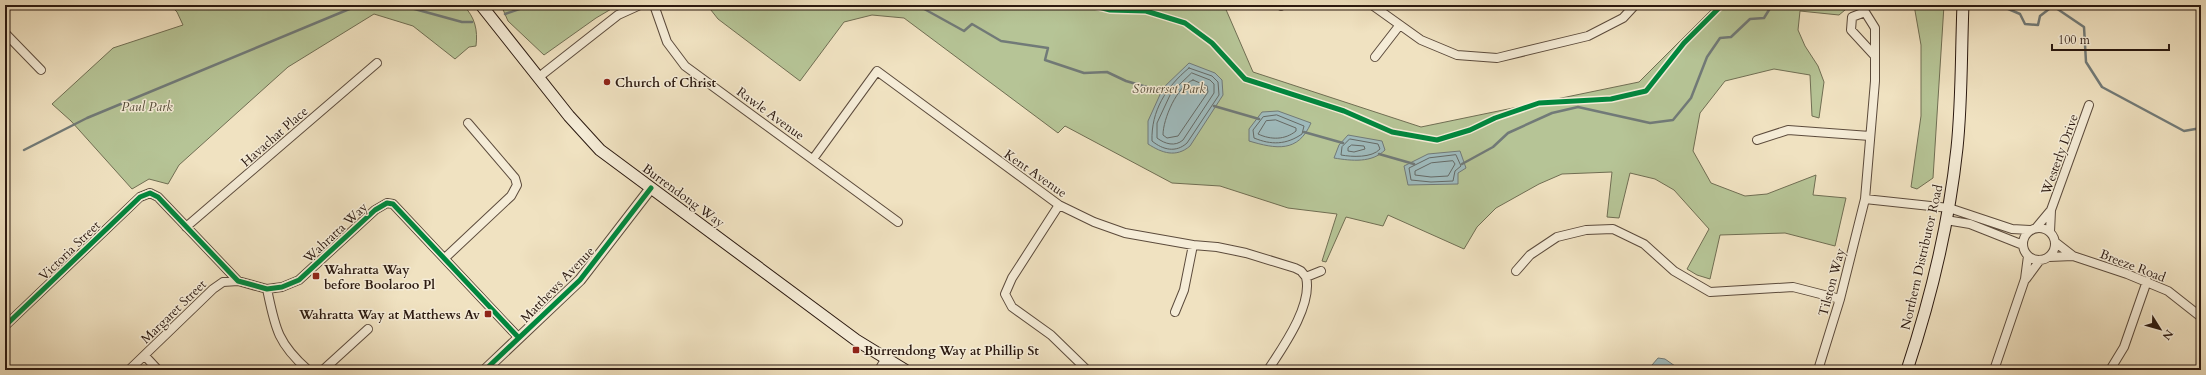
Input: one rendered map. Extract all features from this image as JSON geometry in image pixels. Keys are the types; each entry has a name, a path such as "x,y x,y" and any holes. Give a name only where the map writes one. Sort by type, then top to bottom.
{"main road":[{"name":"Burrendong Way","path":"481,5 581,130 600,150 856,340 906,370"},
{"name":"Northern Distributor Road","path":"1907,370 1927,303 1949,208 1957,147 1963,5"}],"street":[{"path":"538,77 618,15 640,5"},
{"name":"Rawle Avenue","path":"654,5 668,42 684,66 898,222"},
{"path":"1372,5 1399,26 1421,40 1457,55 1497,58 1588,36 1623,18 1635,5"},
{"name":"Tilston Way","path":"1818,370 1840,299 1864,199 1876,81 1874,55 1875,28 1865,12 1859,13 1852,17 1851,30 1874,55"},
{"path":"1374,58 1399,26"},
{"path":"5,33 41,70"},
{"name":"Havachat Place","path":"186,227 377,63"},
{"name":"Kent Avenue","path":"813,159 877,71 1059,205 1094,222 1125,233 1246,253 1295,268 1306,277"},
{"name":"Westerly Drive","path":"2050,232 2051,210 2089,105"},
{"path":"446,258 511,196 516,185 515,178 468,123"},
{"path":"1757,140 1788,130 1870,136"},
{"name":"Matthews Avenue","path":"485,370 591,267 652,188"},
{"name":"Victoria Street","path":"5,326 140,197 150,192 158,197 186,227"},
{"path":"1864,199 1949,208 2012,229 2033,229 2050,232 2055,242 2054,250 2049,256 2040,260 2025,279"},
{"name":"Wahratta Way","path":"238,281 267,289 282,287 299,280 375,210 387,203 398,208 519,338"},
{"path":"1059,205 1008,286 1005,294 1012,307 1051,335 1087,370"},
{"name":"Westerly Drive","path":"2033,229 2051,210"},
{"path":"1946,220 1970,224 2023,245"},
{"path":"186,227 238,281"},
{"path":"1516,271 1530,255 1557,237 1586,230 1613,229 1644,244 1674,271 1710,292 1793,287 1840,299"},
{"path":"1994,370 2025,279 2028,256 2023,245 2026,234 2033,229"},
{"name":"Breeze Road","path":"2055,242 2074,256 2147,281 2168,291 2201,316"},
{"path":"1175,312 1184,290 1193,245"},
{"path":"2028,256 2040,260"},
{"name":"Breeze Road","path":"2049,256 2074,256"},
{"path":"1268,370 1290,336 1299,316 1307,290 1306,277 1321,271"},
{"name":"Margaret Street","path":"129,370 218,284 238,281"},
{"path":"2110,370 2124,347 2147,281"},
{"path":"267,289 275,326 280,340 308,370"},
{"path":"323,370 368,329"},
{"path":"145,356 158,370"},
{"path":"879,370 886,358"}],"green space":[{"name":"Paul Park","path":"170,5 463,5 475,24 476,46 469,47 455,59 413,26 374,14 288,67 179,165 168,184 149,179 132,189 71,121 52,104 113,48 183,25 177,12"},
{"path":"501,5 618,5 596,18 544,55 508,21"},
{"name":"Somerset Park","path":"707,5 1224,5 1253,72 1421,127 1639,82 1716,5 1851,5 1839,15 1800,11 1798,30 1805,46 1818,66 1824,82 1819,118 1812,116 1810,75 1774,69 1725,81 1700,113 1693,151 1711,183 1745,196 1767,194 1816,175 1813,195 1846,198 1835,246 1785,233 1720,235 1710,279 1697,275 1687,269 1709,229 1674,190 1655,179 1630,173 1619,218 1607,217 1612,172 1562,174 1539,184 1496,208 1477,227 1464,249 1388,215 1383,226 1346,217 1326,262 1322,261 1337,214 1288,208 1220,186 1172,183 1065,126 1058,133 904,18 872,15 844,22 800,81 718,19"},
{"path":"1914,5 1944,5 1933,178 1917,189 1911,187 1921,116 1921,45"}],"water":[{"path":"1189,63 1215,73 1222,80 1223,95 1190,146 1180,152 1164,152 1148,144 1148,121 1163,88"},
{"path":"1278,111 1311,123 1306,133 1300,140 1293,144 1277,147 1249,141 1249,129 1262,112"},
{"path":"1348,135 1382,141 1385,150 1368,159 1348,160 1334,158 1339,145"},
{"path":"1460,151 1466,168 1458,173 1458,184 1408,185 1404,166 1428,154"},
{"path":"1658,358 1665,359 1675,366 1675,370 1652,370 1652,365"}],"waterway":[{"path":"24,150 87,118 359,5"},
{"path":"400,5 462,22 472,22"},
{"path":"505,14 531,5"},
{"path":"917,5 964,31 972,24 1001,41 1048,48 1045,60 1084,73 1107,72 1126,81 1164,92"},
{"path":"1462,164 1493,147 1508,133 1552,113 1578,107 1650,123 1673,120 1691,98 1707,57 1720,38 1731,37 1750,19 1764,18 1772,5"},
{"path":"1999,5 2020,14 2025,24 2038,25 2040,16 2053,6 2084,27 2086,62 2102,87 2184,131 2201,128"},
{"path":"1214,106 1259,119"},
{"path":"1304,132 1343,143"},
{"path":"1379,154 1414,164"}],"cycle path":[{"path":"1091,5 1110,10 1146,11 1185,23 1212,43 1245,79 1344,111 1392,132 1437,140 1470,130 1495,118 1539,103 1611,99 1646,91 1684,43 1722,5"},
{"path":"485,370 580,280 651,188"},
{"path":"5,326 140,197 150,193 158,197 238,281 267,289 282,287 299,280 375,210 387,203 393,204 519,338"}],"place":[{"name":"Church of Christ","path":"607,82"},
{"name":"Wahratta Way before Boolaroo Pl","path":"316,276"},
{"name":"Wahratta Way at Matthews Av","path":"488,314"},
{"name":"Burrendong Way at Phillip St","path":"856,350"}]}
